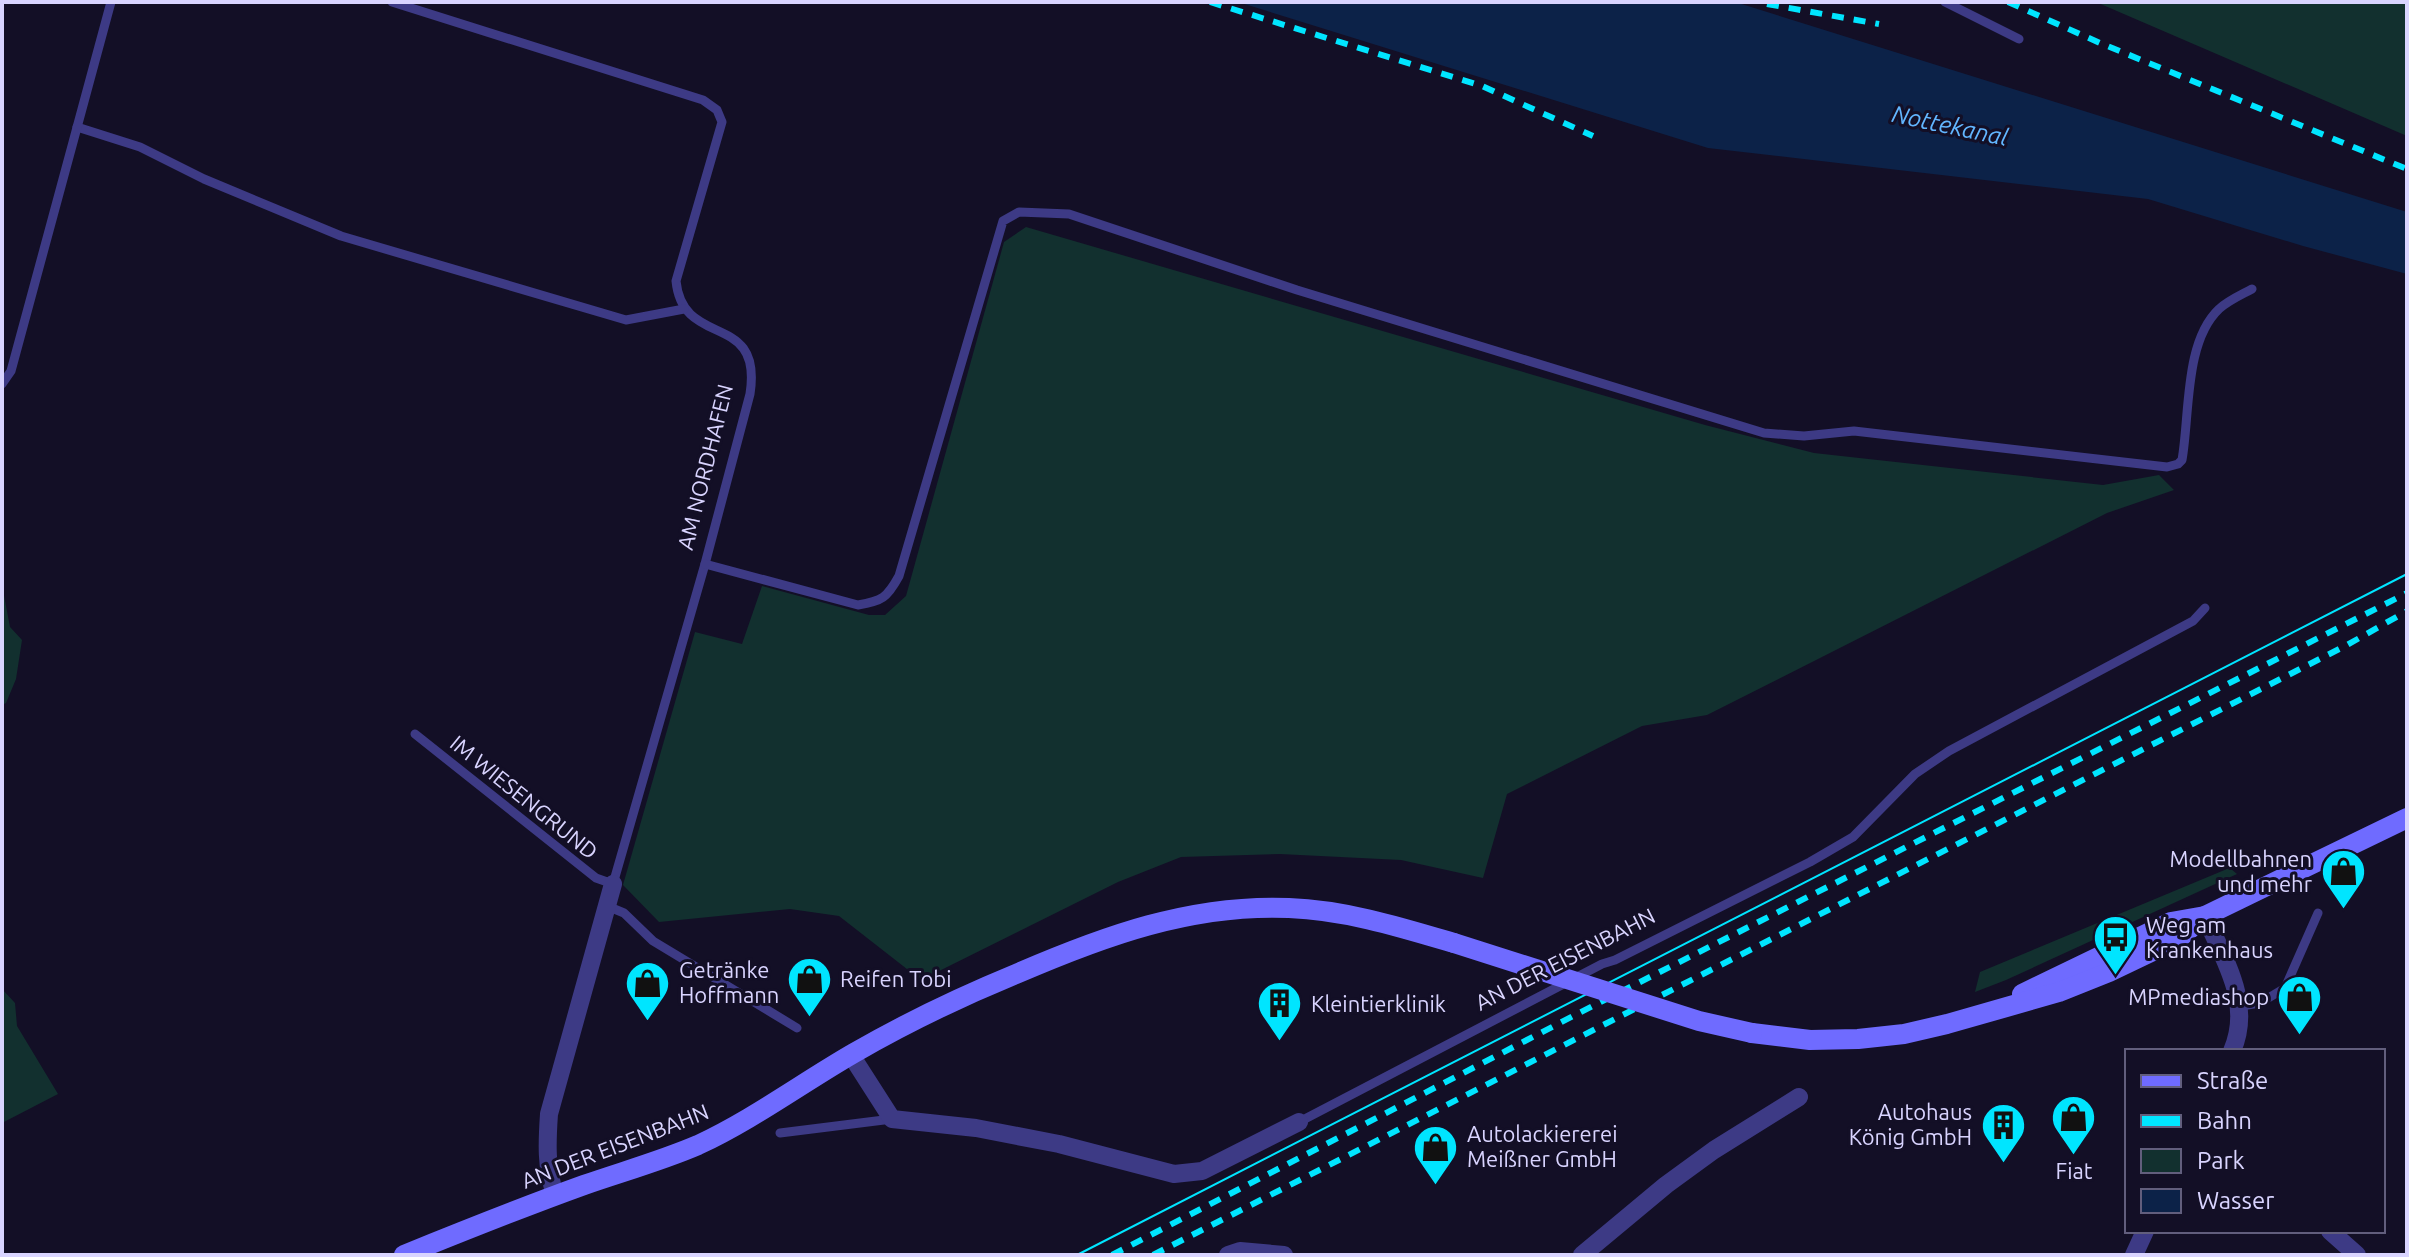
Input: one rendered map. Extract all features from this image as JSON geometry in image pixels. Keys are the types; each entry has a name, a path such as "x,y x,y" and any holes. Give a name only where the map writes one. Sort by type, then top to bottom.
{"main road":[{"name":"AN DER EISENBAHN","path":"404,1255 555,1195 698,1145 851,1055 948,1004 1085,944 1142,925 1199,912 1253,907 1329,912 1393,925 1699,1021 1752,1033 1810,1040 1858,1039 1904,1034 1947,1024 2059,992 2109,972 2178,939 2205,916 2407,818"}],"street":[{"name":"AM NORDHAFEN","path":"555,1195 548,1175 546,1153 549,1114 613,884"},
{"path":"2205,916 2241,1006 2240,1030 2233,1049"},
{"path":"851,1055 892,1119"},
{"path":"1582,1255 1678,1176 1799,1097"},
{"name":"AN DER EISENBAHN","path":"892,1119 990,1130 1059,1144 1174,1174 1202,1171 1299,1122"},
{"path":"2134,1255 2144,1233"},
{"path":"2332,1233 2357,1255"},
{"path":"1228,1255 1240,1251 1284,1255"}],"lane":[{"path":"2,384 11,371 111,2"},
{"path":"77,127 140,147 204,179 341,236 626,320 684,309 677,294 676,281 722,122 717,110 703,100 392,2"},
{"path":"1945,2 2019,39"},
{"path":"705,564 858,605 879,602 891,591 899,576 1003,221 1019,212 1069,214 1312,294 1764,433 1804,436 1854,431 2167,467 2182,460 2195,354 2210,320 2228,302 2252,289"},
{"name":"AM NORDHAFEN","path":"613,884 705,564 753,373 748,355 738,340 694,319 684,309"},
{"name":"AN DER EISENBAHN","path":"1299,1122 1602,964 1810,862 1853,837 1915,774 1949,751 2193,621 2205,608"},
{"name":"IM WIESENGRUND","path":"415,734 596,878 613,884"},
{"path":"607,906 624,913 653,941 797,1028"},
{"path":"2241,1006 2260,1003 2285,988 2318,913"},
{"name":"AN DER EISENBAHN","path":"780,1133 892,1119"}],"green space":[{"path":"2096,2 2407,2 2407,136"},
{"path":"1026,227 1705,425 1814,453 2103,485 2159,475 2174,490 2107,513 1707,715 1642,726 1507,794 1483,878 1401,860 1280,854 1181,857 1118,882 921,980 839,916 790,909 659,922 623,885 695,632 742,644 762,586 869,615 885,615 906,596 1004,242"},
{"path":"2,585 10,627 22,640 16,679 6,703 2,705"},
{"path":"2227,869 2237,874 1975,992 1980,972"},
{"path":"2,989 15,1003 17,1026 58,1094 2,1123"}],"water":[{"name":"Nottekanal","path":"1238,2 1735,2 2407,212 2407,274 2148,199 1708,148"}],"tram line":[{"path":"1077,1255 2407,574"}],"railway":[{"path":"1210,2 1482,86 1593,136"},
{"path":"2008,2 2407,169"},
{"path":"1767,4 1879,24"},
{"path":"1112,1255 1579,1013 2407,593"},
{"path":"1153,1255 2347,645 2407,611"}],"place":[{"name":"Modellbahnen und mehr","path":"2343,911"},
{"name":"Weg am Krankenhaus","path":"2115,977"},
{"name":"Reifen Tobi","path":"809,1018"},
{"name":"Getränke Hoffmann","path":"648,1022"},
{"name":"MPmediashop","path":"2300,1036"},
{"name":"Kleintierklinik","path":"1280,1043"},
{"name":"Fiat","path":"2074,1157"},
{"name":"Autohaus König GmbH","path":"2003,1164"},
{"name":"Autolackiererei Meißner GmbH","path":"1436,1186"}]}
